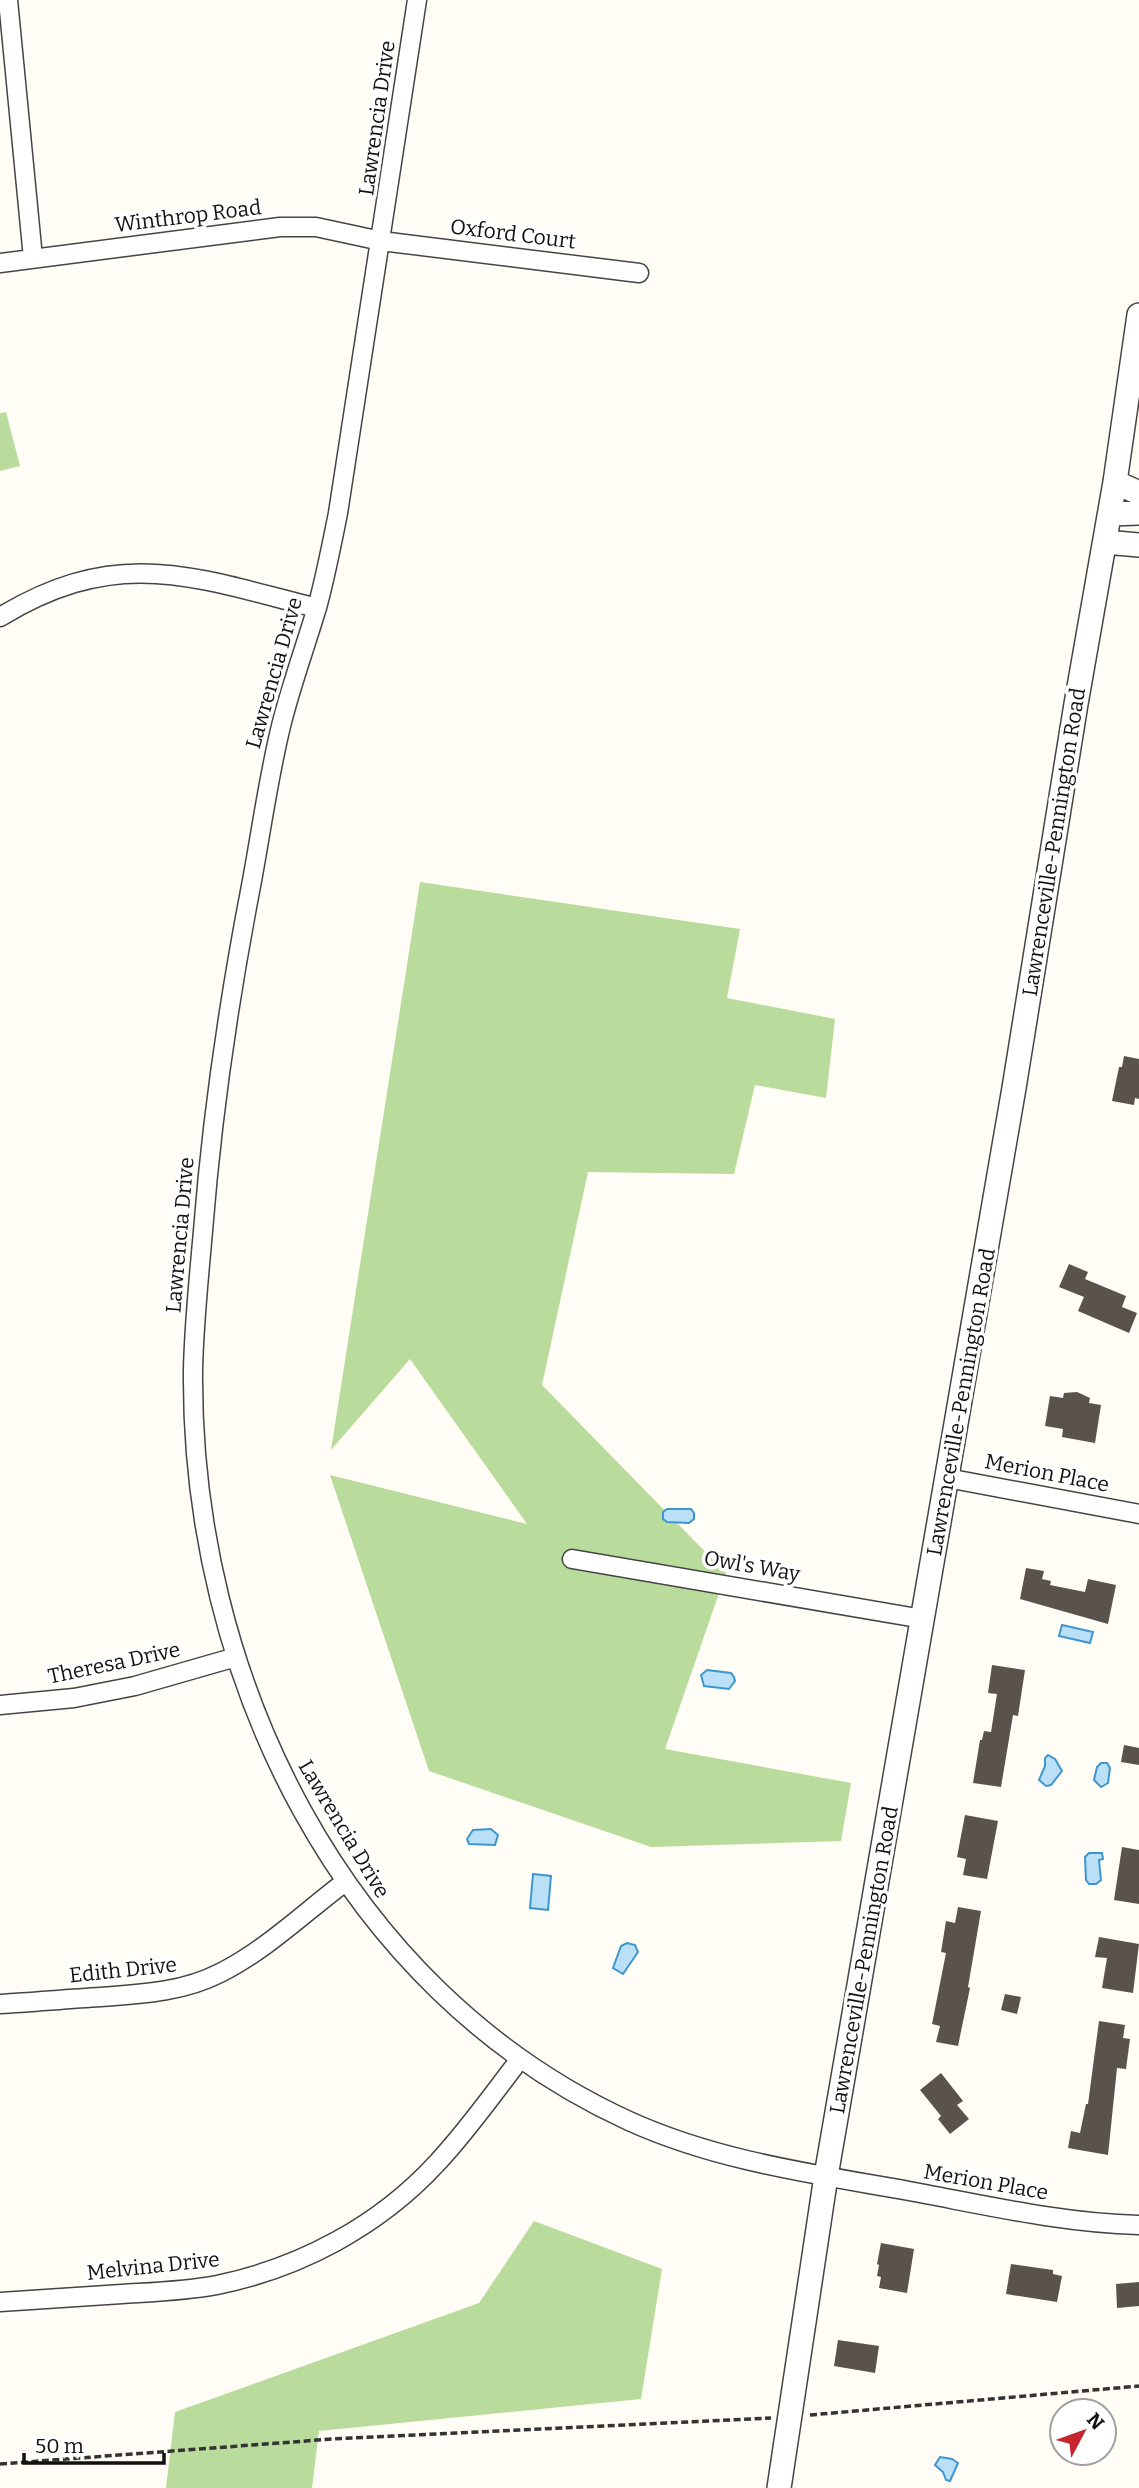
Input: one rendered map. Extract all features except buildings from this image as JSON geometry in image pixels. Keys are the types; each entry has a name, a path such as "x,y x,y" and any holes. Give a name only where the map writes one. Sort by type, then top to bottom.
{"street":[{"path":"8,0 33,258"},
{"name":"Lawrencia Drive","path":"417,0 338,513 317,608 282,722 272,766 238,953 217,1093 193,1367 194,1429 200,1491 212,1564 236,1657 275,1757 303,1813 345,1882 381,1930 445,1999 520,2059 578,2095 631,2122 685,2143 741,2160 826,2176"},
{"name":"Winthrop Road","path":"0,263 280,227 348,232 381,241"},
{"name":"Oxford Court","path":"381,241 639,273"},
{"name":"Lawrenceville-Pennington Road","path":"779,2488 826,2176 1110,514 1139,315"},
{"path":"1115,482 1139,493"},
{"path":"1110,514 1139,513"},
{"path":"1105,542 1139,545"},
{"path":"0,617 27,600 65,585 100,576 132,573 168,573 195,577 317,608"},
{"name":"Merion Place","path":"947,1478 1139,1514"},
{"name":"Owl's Way","path":"572,1559 923,1619"},
{"name":"Theresa Drive","path":"0,1705 74,1698 135,1686 236,1657"},
{"name":"Edith Drive","path":"0,2004 133,1995 190,1985 246,1958 345,1882"},
{"name":"Melvina Drive","path":"0,2302 174,2291 258,2275 298,2260 343,2238 407,2193 438,2163 520,2059"},
{"name":"Merion Place","path":"826,2176 1061,2219 1139,2225"}],"path":[{"path":"0,2465 331,2439 790,2417 1139,2386"}],"green space":[{"path":"6,412 20,466 0,471 0,413"},
{"path":"420,882 740,929 727,998 835,1019 826,1098 755,1085 734,1174 588,1172 542,1385 726,1573 665,1749 851,1783 841,1841 651,1847 429,1771 330,1475 527,1524 410,1359 331,1450"},
{"path":"534,2221 662,2269 641,2399 319,2431 312,2488 166,2488 175,2412 479,2303"}],"water":[{"path":"667,1509 691,1509 694,1519 689,1523 667,1522 663,1519 663,1512"},
{"path":"1062,1625 1093,1632 1090,1643 1059,1636"},
{"path":"707,1670 731,1673 735,1681 729,1689 704,1686 701,1675"},
{"path":"1048,1755 1055,1759 1062,1771 1051,1785 1046,1786 1039,1780"},
{"path":"1101,1763 1107,1763 1110,1768 1108,1783 1101,1787 1094,1780 1097,1767"},
{"path":"491,1829 498,1835 495,1845 469,1844 467,1839 473,1830"},
{"path":"1089,1853 1102,1853 1103,1859 1099,1860 1101,1880 1096,1884 1089,1884 1086,1880 1085,1857"},
{"path":"533,1874 551,1876 548,1910 530,1908"},
{"path":"627,1943 635,1945 638,1952 623,1974 613,1968 621,1946"},
{"path":"940,2457 958,2463 950,2481 946,2480 943,2472 935,2465"}]}
